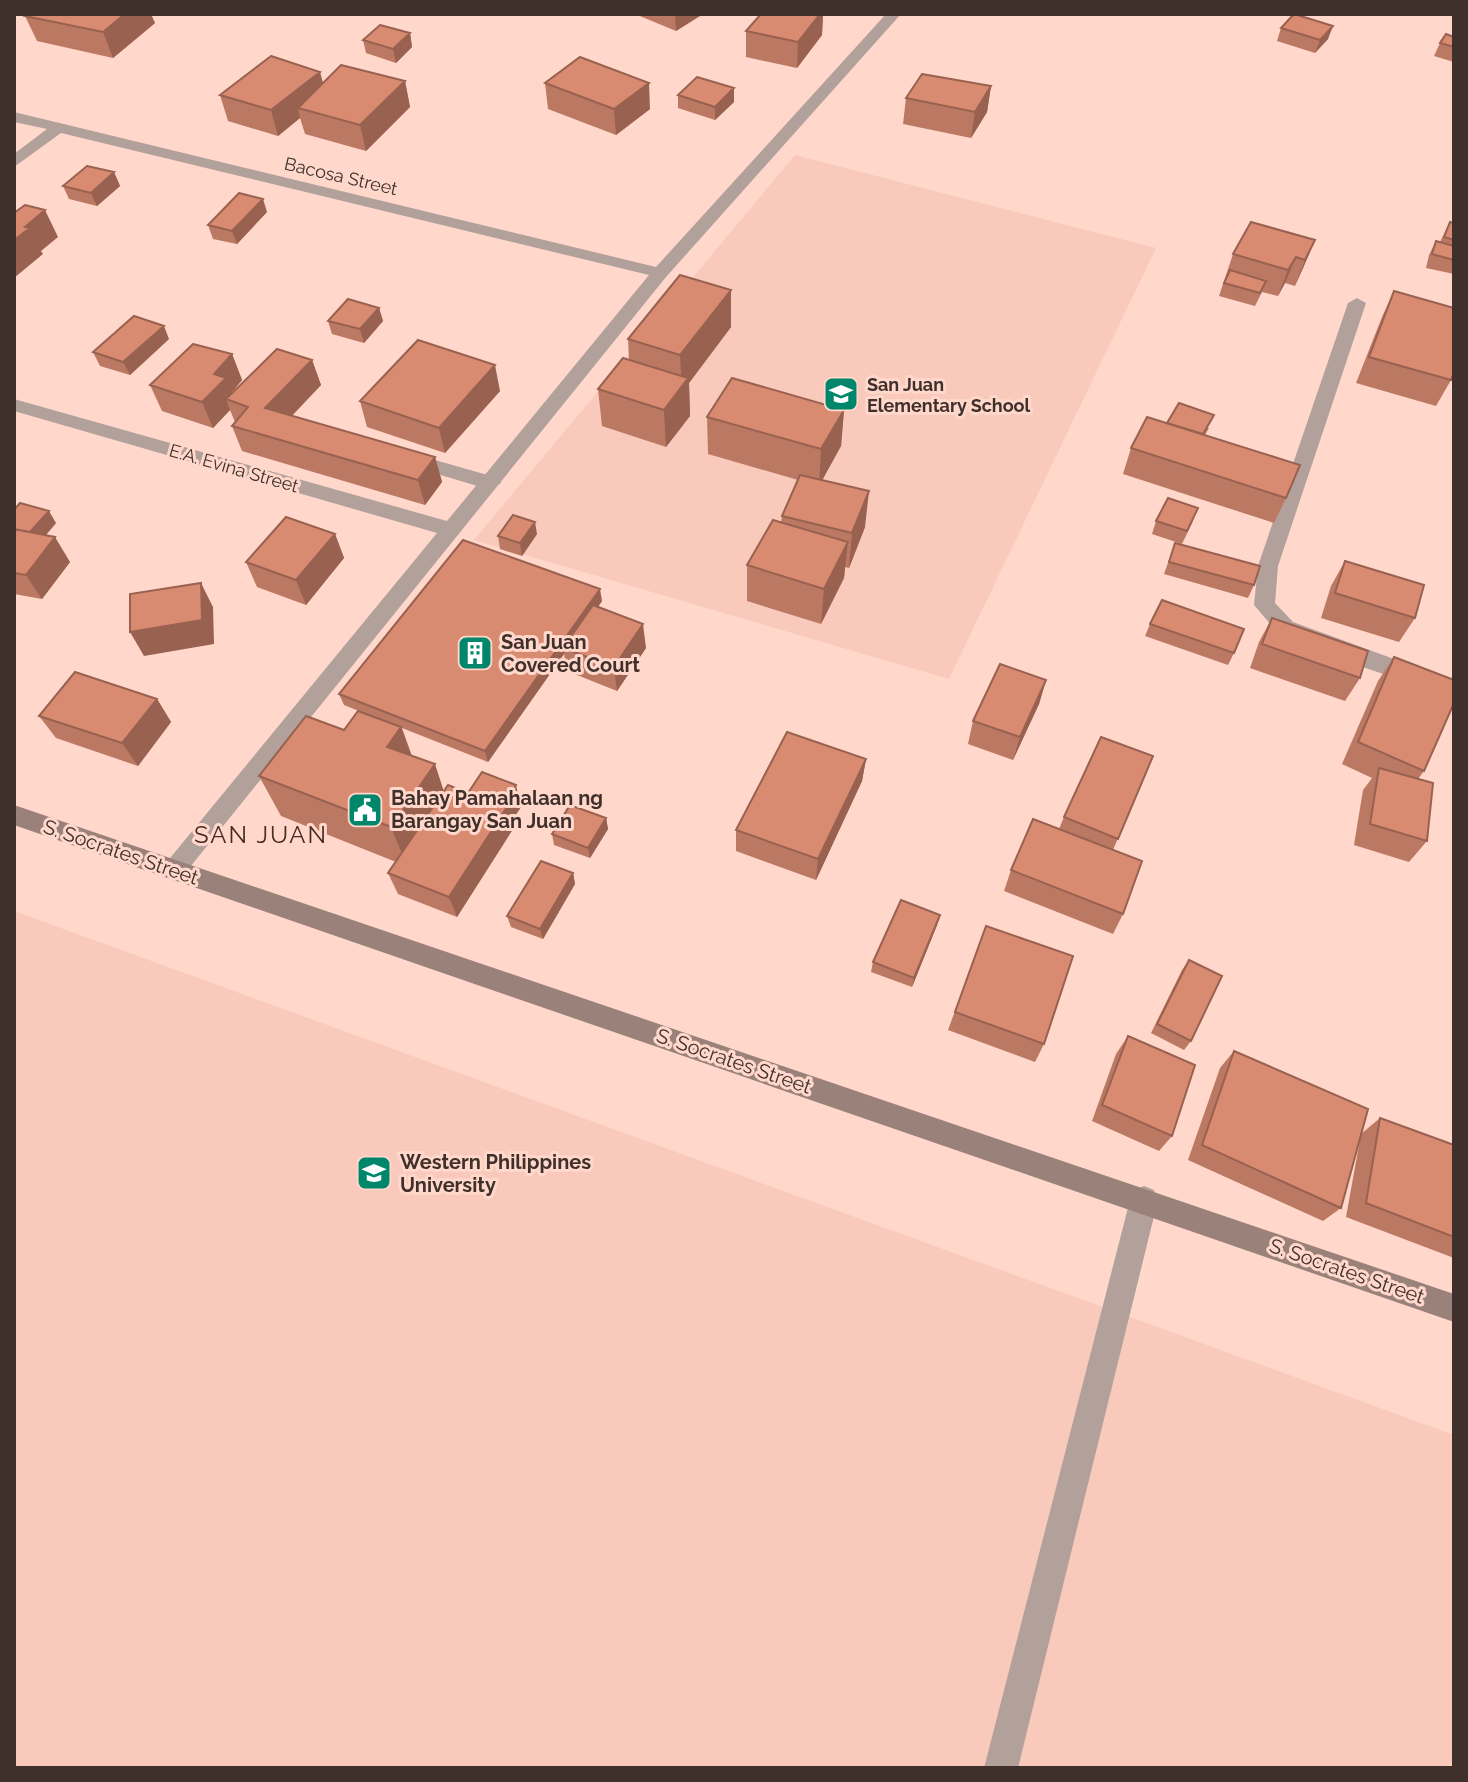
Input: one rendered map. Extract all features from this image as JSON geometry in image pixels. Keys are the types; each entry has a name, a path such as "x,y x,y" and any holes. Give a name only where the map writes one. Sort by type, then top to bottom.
{"street":[{"path":"174,870 660,273 823,89 894,14"},
{"name":"Bacosa Street","path":"14,117 660,273"},
{"path":"14,162 58,128"},
{"path":"1357,303 1268,566 1264,605 1286,628 1454,690"},
{"name":"E.A. Evina Street","path":"14,405 453,530"},
{"path":"389,453 491,483"},
{"name":"S. Socrates Street","path":"14,815 1454,1308"},
{"path":"1001,1768 1144,1200"}],"shaded area":[{"name":"San Juan Elementary School","path":"795,155 1156,248 949,679 474,540"},
{"name":"Western Philippines University","path":"14,911 1454,1435 1454,1768 14,1768"}],"building":[{"path":"125,14 103,32 25,16"},
{"path":"761,14 820,14 798,42 746,31"},
{"path":"1294,14 1333,26 1320,40 1281,28"},
{"path":"380,25 410,33 393,49 363,40"},
{"path":"1446,34 1454,37 1454,47 1440,43"},
{"path":"271,56 320,72 271,110 220,95"},
{"path":"580,57 649,83 614,109 545,83"},
{"path":"341,65 405,81 360,125 298,108"},
{"path":"922,74 991,86 975,112 906,98"},
{"path":"697,77 734,88 715,107 678,95"},
{"path":"87,166 114,172 91,193 63,186"},
{"path":"239,193 263,199 232,231 208,225"},
{"path":"25,205 45,210 25,227 30,228 14,240 14,213"},
{"path":"1251,222 1315,240 1305,260 1296,257 1288,270 1233,254"},
{"path":"1450,222 1454,223 1454,240 1444,237"},
{"path":"1436,241 1454,246 1454,260 1432,254"},
{"path":"1230,270 1266,281 1260,293 1224,283"},
{"path":"680,275 731,290 680,355 628,339"},
{"path":"1394,291 1454,308 1454,372 1451,380 1369,357"},
{"path":"348,299 379,308 360,329 328,321"},
{"path":"134,316 164,326 123,362 93,352"},
{"path":"418,340 495,365 439,428 360,401"},
{"path":"193,344 232,354 214,374 226,378 202,402 150,385"},
{"path":"277,349 312,360 265,408 435,457 418,480 232,426 248,407 226,399"},
{"path":"623,358 688,378 664,410 598,389"},
{"path":"732,378 844,410 821,449 707,417"},
{"path":"1179,403 1214,415 1203,434 1167,423"},
{"path":"1147,417 1300,465 1286,498 1131,448"},
{"path":"800,475 869,491 852,533 782,516"},
{"path":"1168,498 1198,508 1187,531 1156,521"},
{"path":"20,503 49,511 30,532 14,529 14,510"},
{"path":"513,515 535,522 520,543 498,536"},
{"path":"286,517 335,534 296,580 246,562"},
{"path":"773,520 848,542 824,589 747,565"},
{"path":"14,529 55,537 26,575 14,573"},
{"name":"San Juan Covered Court","path":"463,540 600,589 485,751 339,694"},
{"path":"1175,543 1260,566 1254,585 1169,562"},
{"path":"1345,561 1424,585 1415,618 1335,593"},
{"path":"201,583 202,620 130,632 130,594"},
{"path":"1162,600 1244,629 1234,653 1150,624"},
{"path":"593,605 643,624 614,667 563,648"},
{"path":"1272,618 1368,651 1360,678 1262,644"},
{"path":"1394,657 1454,680 1454,703 1424,771 1358,742"},
{"path":"1000,664 1046,680 1020,737 973,721"},
{"path":"75,672 157,699 122,743 39,716"},
{"path":"358,711 401,727 387,747 435,764 391,827 259,776 306,716 344,730"},
{"path":"787,732 866,759 818,859 736,830"},
{"path":"1101,737 1153,756 1118,839 1064,817"},
{"path":"1379,768 1433,783 1427,841 1370,824"},
{"path":"482,772 516,785 503,805 507,807 449,897 388,873 448,785 468,793"},
{"path":"570,805 606,818 588,848 552,834"},
{"path":"1033,819 1142,861 1123,914 1011,870"},
{"path":"541,861 573,873 540,929 507,916"},
{"path":"901,900 940,915 914,978 873,962"},
{"path":"986,926 1073,956 1044,1044 955,1012"},
{"path":"1189,960 1222,976 1191,1041 1157,1024"},
{"path":"1128,1036 1195,1065 1172,1136 1102,1105"},
{"path":"1234,1051 1368,1109 1341,1208 1202,1145"},
{"path":"1380,1118 1454,1145 1454,1237 1366,1203"}],"place":[{"name":"San Juan Elementary School","path":"841,394"},
{"name":"San Juan Covered Court","path":"475,653"},
{"name":"Bahay Pamahalaan ng Barangay San Juan","path":"365,810"},
{"name":"Western Philippines University","path":"374,1173"}],"district":[{"name":"SAN JUAN","path":"261,834"}]}
